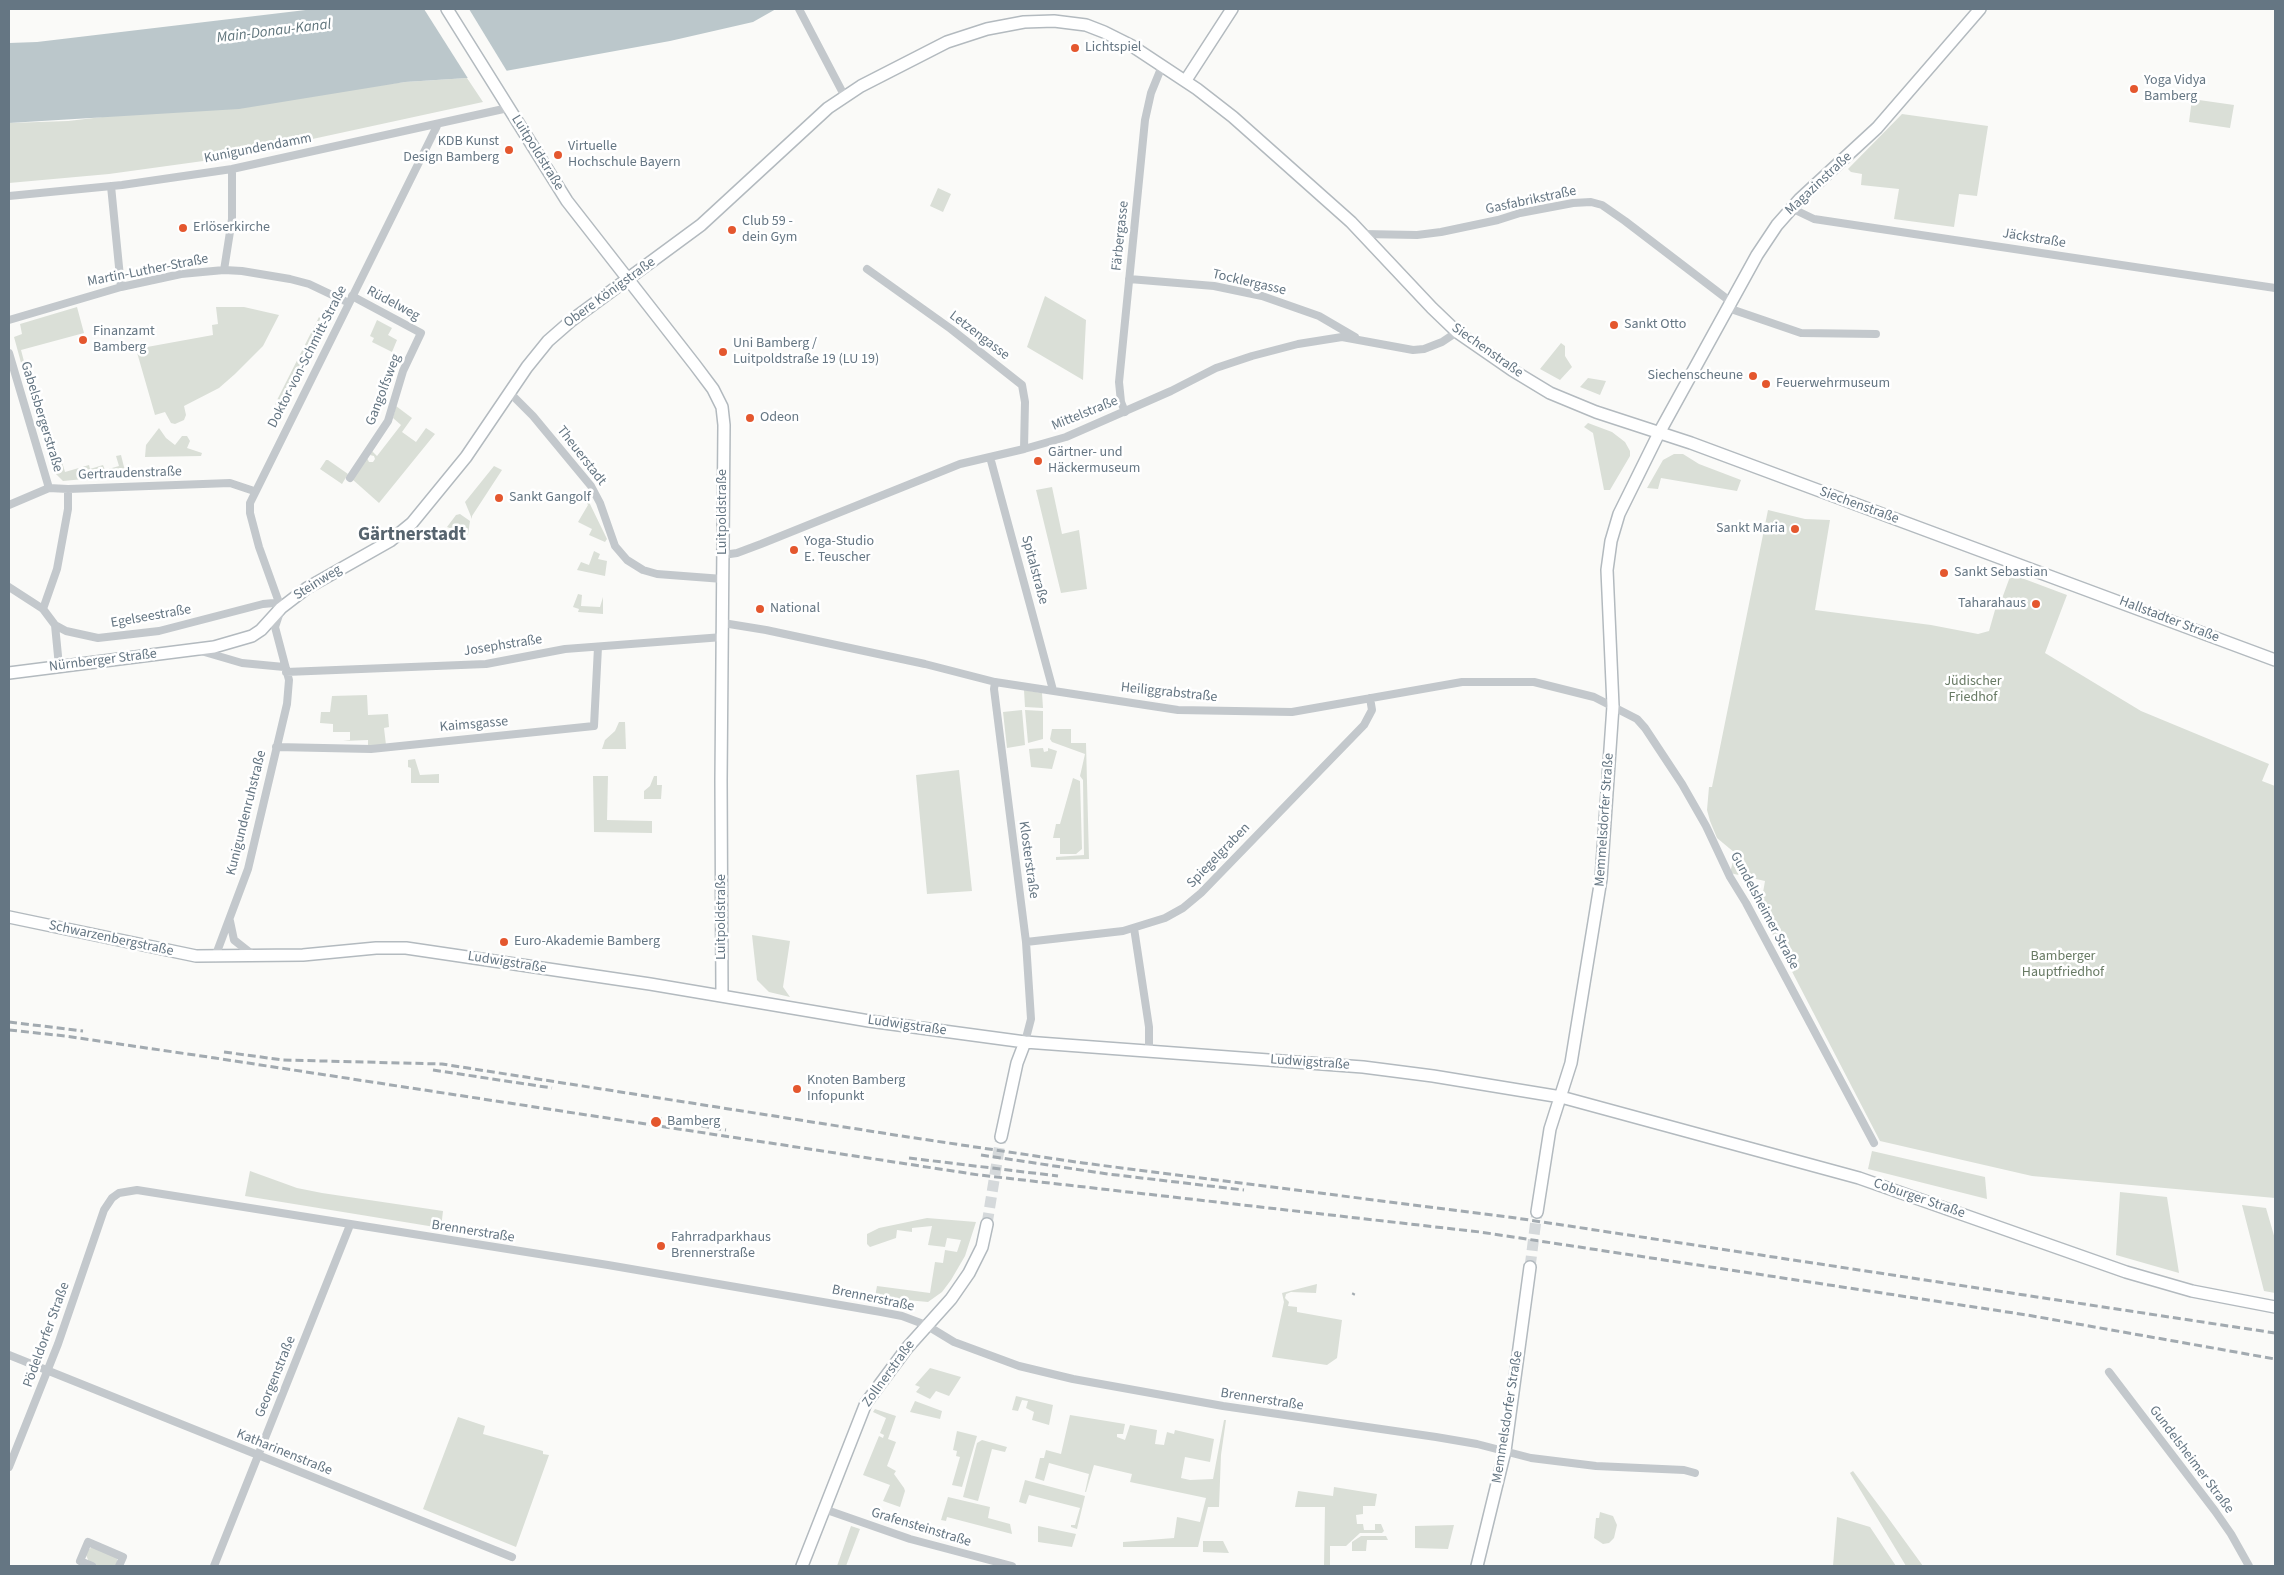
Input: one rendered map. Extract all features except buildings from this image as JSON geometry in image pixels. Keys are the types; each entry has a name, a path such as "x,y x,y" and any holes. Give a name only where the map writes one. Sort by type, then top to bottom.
{"street":[{"name":"Luitpoldstraße","path":"446,9 567,201 710,385 722,407 724,425 721,780 722,996"},
{"path":"1186,80 1232,9"},
{"name":"Magazinstraße","path":"1659,433 1761,249 1791,208 1870,136 1980,9"},
{"path":"800,12 844,95"},
{"name":"Obere Königstraße","path":"412,523 466,457 527,367 548,341 572,320 707,220 811,122 844,95 930,49 988,28 1024,22 1054,21 1086,25 1104,32"},
{"name":"Siechenstraße","path":"1104,32 1186,80 1233,117 1363,234 1457,332 1512,370 1550,393 1596,412 1659,433 2063,580"},
{"name":"Färbergasse","path":"1125,412 1121,402 1120,382 1145,120 1151,93 1162,66"},
{"name":"Kunigundendamm","path":"9,196 110,186 232,169 438,124 506,103"},
{"name":"Doktor-von-Schmitt-Straße","path":"281,608 266,568 250,513 250,503 254,491 438,124"},
{"path":"224,270 232,219 232,169"},
{"path":"110,186 121,286"},
{"name":"Gasfabrikstraße","path":"1363,234 1417,235 1441,232 1498,220 1520,213 1573,203 1591,202 1602,205 1625,221 1729,305 1801,333 1876,334"},
{"name":"Jäckstraße","path":"1791,208 1814,219 2275,288"},
{"name":"Letzengasse","path":"867,269 951,329 1022,385 1025,402 1024,450"},
{"name":"Martin-Luther-Straße","path":"9,320 121,286 181,274 224,270 290,279 351,300"},
{"name":"Tocklergasse","path":"1129,279 1214,286 1262,296 1319,316 1356,338"},
{"name":"Rüdelweg","path":"351,300 422,333"},
{"name":"Mittelstraße","path":"723,555 737,553 753,547 954,466 1024,450 1066,437 1125,412 1216,368 1245,358 1309,342 1342,337 1356,338 1413,350 1424,349 1442,342 1457,332"},
{"name":"Gangolfsweg","path":"350,478 388,421 403,371 422,333"},
{"name":"Gabelsbergerstraße","path":"9,352 49,488"},
{"name":"Theuerstadt","path":"510,393 533,416 591,486 600,503 615,546 627,560 648,572 723,578"},
{"name":"Memmelsdorfer Straße","path":"1537,1212 1550,1129 1571,1063 1601,879 1613,706 1607,588 1610,545 1624,501 1659,433"},
{"name":"Spitalstraße","path":"990,457 1053,690"},
{"name":"Gertraudenstraße","path":"9,505 49,488 68,489 230,483 254,491"},
{"name":"Gabelsbergerstraße","path":"43,609 57,569 68,509 68,489"},
{"name":"Steinweg","path":"285,669 275,626 281,608 307,588 390,541 412,523"},
{"name":"Hallstadter Straße","path":"2063,580 2275,660"},
{"name":"Egelseestraße","path":"9,587 43,609 56,625 81,636 114,637 159,631 263,604 274,603 281,608"},
{"name":"Nürnberger Straße","path":"9,673 214,647 252,636 261,630 281,608"},
{"name":"Heiliggrabstraße","path":"723,623 766,630 925,664 995,682 1148,706 1212,712 1292,712 1462,682 1540,683 1594,697 1613,706"},
{"path":"56,625 59,666"},
{"name":"Josephstraße","path":"285,669 486,664 551,650 723,636"},
{"name":"Kaimsgasse","path":"276,748 371,749 594,726 598,646"},
{"name":"Nürnberger Straße","path":"197,649 242,663 285,669"},
{"name":"Kunigundenruhstraße","path":"215,957 248,869 289,689 285,669"},
{"name":"Klosterstraße","path":"995,682 994,689 1026,942 1031,1020 1025,1042"},
{"name":"Spiegelgraben","path":"1026,942 1134,928 1165,918 1194,899 1364,725 1372,710 1370,698"},
{"name":"Gundelsheimer Straße","path":"1613,706 1633,715 1645,728 1692,800 1730,877 1746,903 1874,1143"},
{"name":"Schwarzenbergstraße","path":"9,917 185,955 215,957"},
{"path":"230,920 234,940 254,956"},
{"path":"1134,928 1149,1027 1149,1052"},
{"name":"Ludwigstraße","path":"215,957 302,955 376,948 406,948 722,996 869,1021 1025,1042 1363,1067 1438,1076 1561,1097"},
{"path":"1001,1137 1017,1063 1025,1042"},
{"name":"Coburger Straße","path":"1561,1097 1859,1178 2126,1272 2192,1291 2275,1307"},
{"name":"Brennerstraße","path":"104,1210 112,1198 119,1193 137,1190 608,1265 902,1316 926,1325 957,1343 1019,1366 1041,1372 1261,1413 1436,1437 1531,1458 1596,1466 1684,1470 1695,1473"},
{"name":"Pödeldorfer Straße","path":"9,1468 47,1370 104,1210"},
{"name":"Zollnerstraße","path":"802,1566 866,1403 926,1325 951,1299 970,1274 982,1248 987,1224"},
{"name":"Georgenstraße","path":"214,1566 350,1225"},
{"name":"Memmelsdorfer Straße","path":"1477,1566 1505,1451 1530,1267"},
{"name":"Katharinenstraße","path":"9,1355 512,1557"},
{"name":"Gundelsheimer Straße","path":"2109,1372 2232,1534 2249,1566"},
{"name":"Grafensteinstraße","path":"824,1509 910,1539 1012,1566"},
{"path":"92,1566 80,1561 88,1542 123,1557 121,1566"}],"green space":[{"path":"467,78 483,102 225,158 109,174 9,183 9,123 68,121 405,82"},
{"path":"2192,99 2234,105 2230,128 2189,122"},
{"path":"1902,114 1988,126 1977,196 1959,194 1954,227 1894,219 1899,189 1861,185 1862,174 1851,172 1848,169"},
{"path":"938,188 951,194 943,212 930,206"},
{"path":"1045,296 1086,320 1083,380 1027,347"},
{"path":"77,307 84,333 21,350 26,369 23,370 14,337 22,334 20,324"},
{"path":"216,307 244,307 279,315 263,346 235,374 219,388 184,406 186,415 184,420 175,424 171,423 165,412 155,415 136,349 213,335 212,325 218,324"},
{"path":"319,317 323,319 320,319 318,324 320,325 279,406 275,404"},
{"path":"377,320 392,328 388,335 397,340 392,352 372,342 374,338 370,336"},
{"path":"1561,343 1565,346 1565,356 1572,367 1560,380 1540,369"},
{"path":"1588,378 1606,381 1600,395 1580,387"},
{"path":"396,406 412,418 402,432 416,442 426,428 435,434 379,503 352,479 367,458 369,462 373,462 374,456 370,455 372,451 377,456 401,425 393,418"},
{"path":"1588,423 1612,432 1625,442 1630,451 1630,456 1610,490 1604,490 1593,433 1584,427"},
{"path":"159,428 166,438 175,445 182,436 187,436 190,441 187,448 202,453 201,456 145,457 146,445"},
{"path":"1674,454 1683,454 1699,464 1741,480 1737,491 1661,478 1658,489 1647,488 1663,460"},
{"path":"60,455 65,472 89,465 90,469 103,465 105,470 119,466 116,456 121,455 126,475 63,481 54,472 50,458"},
{"path":"326,460 348,474 342,484 320,469"},
{"path":"494,466 502,470 472,516 472,519 465,502"},
{"path":"1052,487 1062,534 1079,530 1087,589 1061,593 1036,490"},
{"path":"587,498 607,539 605,542 589,535 592,529 578,522 588,505 585,500"},
{"name":"Bamberger Hauptfriedhof","path":"1768,510 1805,519 1830,520 1815,610 1931,625 1978,634 1989,631 1997,603 2000,604 2011,574 2067,595 2045,653 2141,711 2269,764 2262,781 2275,786 2275,1198 2032,1176 1880,1141 1760,910 1765,881 1730,873 1735,853 1717,838 1707,810 1709,787 1712,787"},
{"path":"460,514 470,521 468,535 447,527 456,515"},
{"path":"594,551 600,554 598,559 607,561 605,576 577,570 581,562 589,565"},
{"path":"578,594 582,595 581,606 600,607 603,597 603,614 578,612 579,609 573,607"},
{"path":"1024,690 1042,693 1043,708 1025,707"},
{"path":"367,695 368,715 388,714 389,727 384,728 386,745 368,746 368,740 343,741 350,740 350,732 333,732 333,724 320,723 321,712 330,712 332,696"},
{"path":"1022,710 1025,745 1007,748 1003,712"},
{"path":"1025,710 1043,711 1043,739 1028,743"},
{"path":"619,722 625,722 626,749 602,749 605,740 615,731"},
{"path":"1052,729 1071,729 1071,743 1086,743 1089,859 1056,860 1056,857 1084,855 1083,780 1080,776 1085,754 1052,742 1050,739"},
{"path":"1043,748 1044,752 1048,751 1048,748 1057,751 1052,769 1031,767 1029,749"},
{"path":"415,759 420,775 439,774 439,783 411,783 411,768 408,767 408,760"},
{"path":"959,770 972,891 927,894 916,775"},
{"path":"593,776 608,776 607,820 652,821 652,833 594,832"},
{"path":"654,776 657,776 657,785 662,785 661,799 644,799 644,791 650,786"},
{"path":"1073,778 1080,781 1082,849 1076,854 1060,854 1060,838 1053,838 1056,824 1060,824"},
{"path":"752,935 790,941 783,987 790,997 769,992 757,980"},
{"path":"1872,1151 1985,1177 1987,1199 1868,1169"},
{"path":"250,1171 297,1188 443,1211 441,1228 245,1196"},
{"path":"2120,1192 2167,1197 2179,1273 2116,1255"},
{"path":"2242,1205 2266,1208 2275,1239 2275,1293 2264,1291"},
{"path":"927,1218 976,1222 965,1256 951,1280 942,1292 928,1302 875,1297 877,1286 930,1293 935,1262 943,1263 945,1250 957,1252 961,1240 947,1238 945,1247 928,1245 932,1226 912,1228 912,1232 897,1230 896,1238 870,1247 867,1244 867,1234 879,1228"},
{"path":"1317,1284 1316,1293 1291,1292 1286,1294 1285,1298 1289,1302 1288,1306 1297,1307 1297,1312 1342,1320 1337,1358 1327,1365 1272,1357 1284,1302 1282,1293"},
{"path":"930,1368 961,1377 949,1396 936,1391 930,1399 916,1392 920,1387 915,1385"},
{"path":"1016,1396 1053,1405 1049,1425 1032,1420 1034,1412 1026,1408 1028,1401 1022,1400 1018,1411 1012,1410"},
{"path":"915,1401 942,1411 940,1419 910,1412"},
{"path":"875,1409 896,1416 888,1439 896,1442 887,1466 896,1471 894,1474 905,1491 900,1507 883,1501 890,1485 863,1475 879,1436 883,1438 884,1435 880,1433 886,1418 873,1412"},
{"path":"1070,1415 1125,1424 1123,1434 1117,1434 1117,1437 1125,1440 1130,1425 1157,1430 1155,1444 1164,1445 1167,1432 1174,1434 1175,1430 1214,1439 1210,1462 1185,1457 1181,1478 1190,1480 1213,1479 1224,1420 1226,1420 1221,1455 1219,1507 1208,1507 1198,1547 1123,1547 1123,1542 1174,1538 1177,1517 1200,1522 1206,1498 1130,1482 1132,1474 1094,1465 1086,1492 1089,1474 1049,1463 1044,1481 1035,1478 1040,1458 1044,1458 1046,1450 1061,1454"},
{"path":"458,1417 485,1426 483,1434 543,1451 543,1454 549,1455 516,1547 423,1509"},
{"path":"957,1431 977,1436 962,1487 952,1485 960,1457 956,1456 957,1451 953,1450"},
{"path":"982,1440 1007,1447 1005,1452 992,1449 978,1501 963,1497 977,1443"},
{"path":"1853,1471 1923,1566 1906,1566 1850,1473"},
{"path":"1025,1480 1085,1496 1077,1529 1071,1527 1071,1525 1075,1525 1080,1508 1029,1495 1026,1504 1019,1502"},
{"path":"1334,1487 1377,1494 1375,1506 1363,1506 1363,1514 1356,1515 1357,1524 1363,1524 1364,1530 1375,1530 1375,1524 1381,1524 1384,1531 1382,1533 1360,1533 1346,1546 1330,1546 1330,1566 1324,1566 1325,1507 1295,1507 1298,1491 1333,1496"},
{"path":"948,1497 990,1507 988,1518 1010,1524 1012,1534 947,1517 946,1521 941,1520"},
{"path":"1600,1512 1613,1516 1617,1525 1614,1538 1609,1543 1603,1544 1594,1538 1596,1518 1599,1518"},
{"path":"1837,1517 1870,1527 1896,1566 1833,1566"},
{"path":"1454,1525 1448,1549 1415,1548 1415,1526"},
{"path":"851,1526 860,1529 846,1566 837,1566"},
{"path":"1038,1526 1076,1534 1072,1547 1038,1542"},
{"path":"1361,1536 1386,1536 1388,1540 1367,1540 1366,1551 1352,1551 1352,1542"},
{"path":"1203,1541 1223,1541 1229,1553 1203,1552"},
{"path":"92,1547 117,1557 117,1566 98,1566 89,1562 86,1555"}],"water":[{"name":"Main-Donau-Kanal","path":"314,9 776,9 753,22 670,41 467,78 405,82 239,109 9,123 9,43 37,42"}],"pier":[{"path":"424,9 469,9 508,73 469,80"}],"tunnel":[{"path":"987,1224 1001,1137"},
{"path":"1530,1267 1537,1212"}],"railway":[{"path":"9,1022 83,1031"},
{"path":"9,1030 65,1036 215,1058 979,1175 1480,1232 2027,1315 2275,1359"},
{"path":"224,1052 283,1060 442,1064 1083,1163 1516,1218 2275,1333"},
{"path":"433,1070 552,1088"},
{"path":"654,1118 726,1130"},
{"path":"981,1155 1108,1174 1244,1190"},
{"path":"909,1158 1058,1176"}],"place":[{"name":"Lichtspiel","path":"1075,48"},
{"name":"Yoga Vidya Bamberg","path":"2134,89"},
{"name":"KDB Kunst Design Bamberg","path":"509,150"},
{"name":"Virtuelle Hochschule Bayern","path":"558,155"},
{"name":"Erlöserkirche","path":"183,228"},
{"name":"Club 59 - dein Gym","path":"732,230"},
{"name":"Sankt Otto","path":"1614,325"},
{"name":"Finanzamt Bamberg","path":"83,340"},
{"name":"Uni Bamberg / Luitpoldstraße 19 (LU 19)","path":"723,352"},
{"name":"Siechenscheune","path":"1753,376"},
{"name":"Feuerwehrmuseum","path":"1766,384"},
{"name":"Odeon","path":"750,418"},
{"name":"Gärtner- und Häckermuseum","path":"1038,461"},
{"name":"Sankt Gangolf","path":"499,498"},
{"name":"Sankt Maria","path":"1795,529"},
{"name":"Yoga-Studio E. Teuscher","path":"794,550"},
{"name":"Sankt Sebastian","path":"1944,573"},
{"name":"Taharahaus","path":"2036,604"},
{"name":"National","path":"760,609"},
{"name":"Euro-Akademie Bamberg","path":"504,942"},
{"name":"Knoten Bamberg Infopunkt","path":"797,1089"},
{"name":"Bamberg","path":"656,1122"},
{"name":"Fahrradparkhaus Brennerstraße","path":"661,1246"}],"district":[{"name":"Gärtnerstadt","path":"412,536"}],"park label":[{"name":"Jüdischer Friedhof","path":"1973,690"}]}
